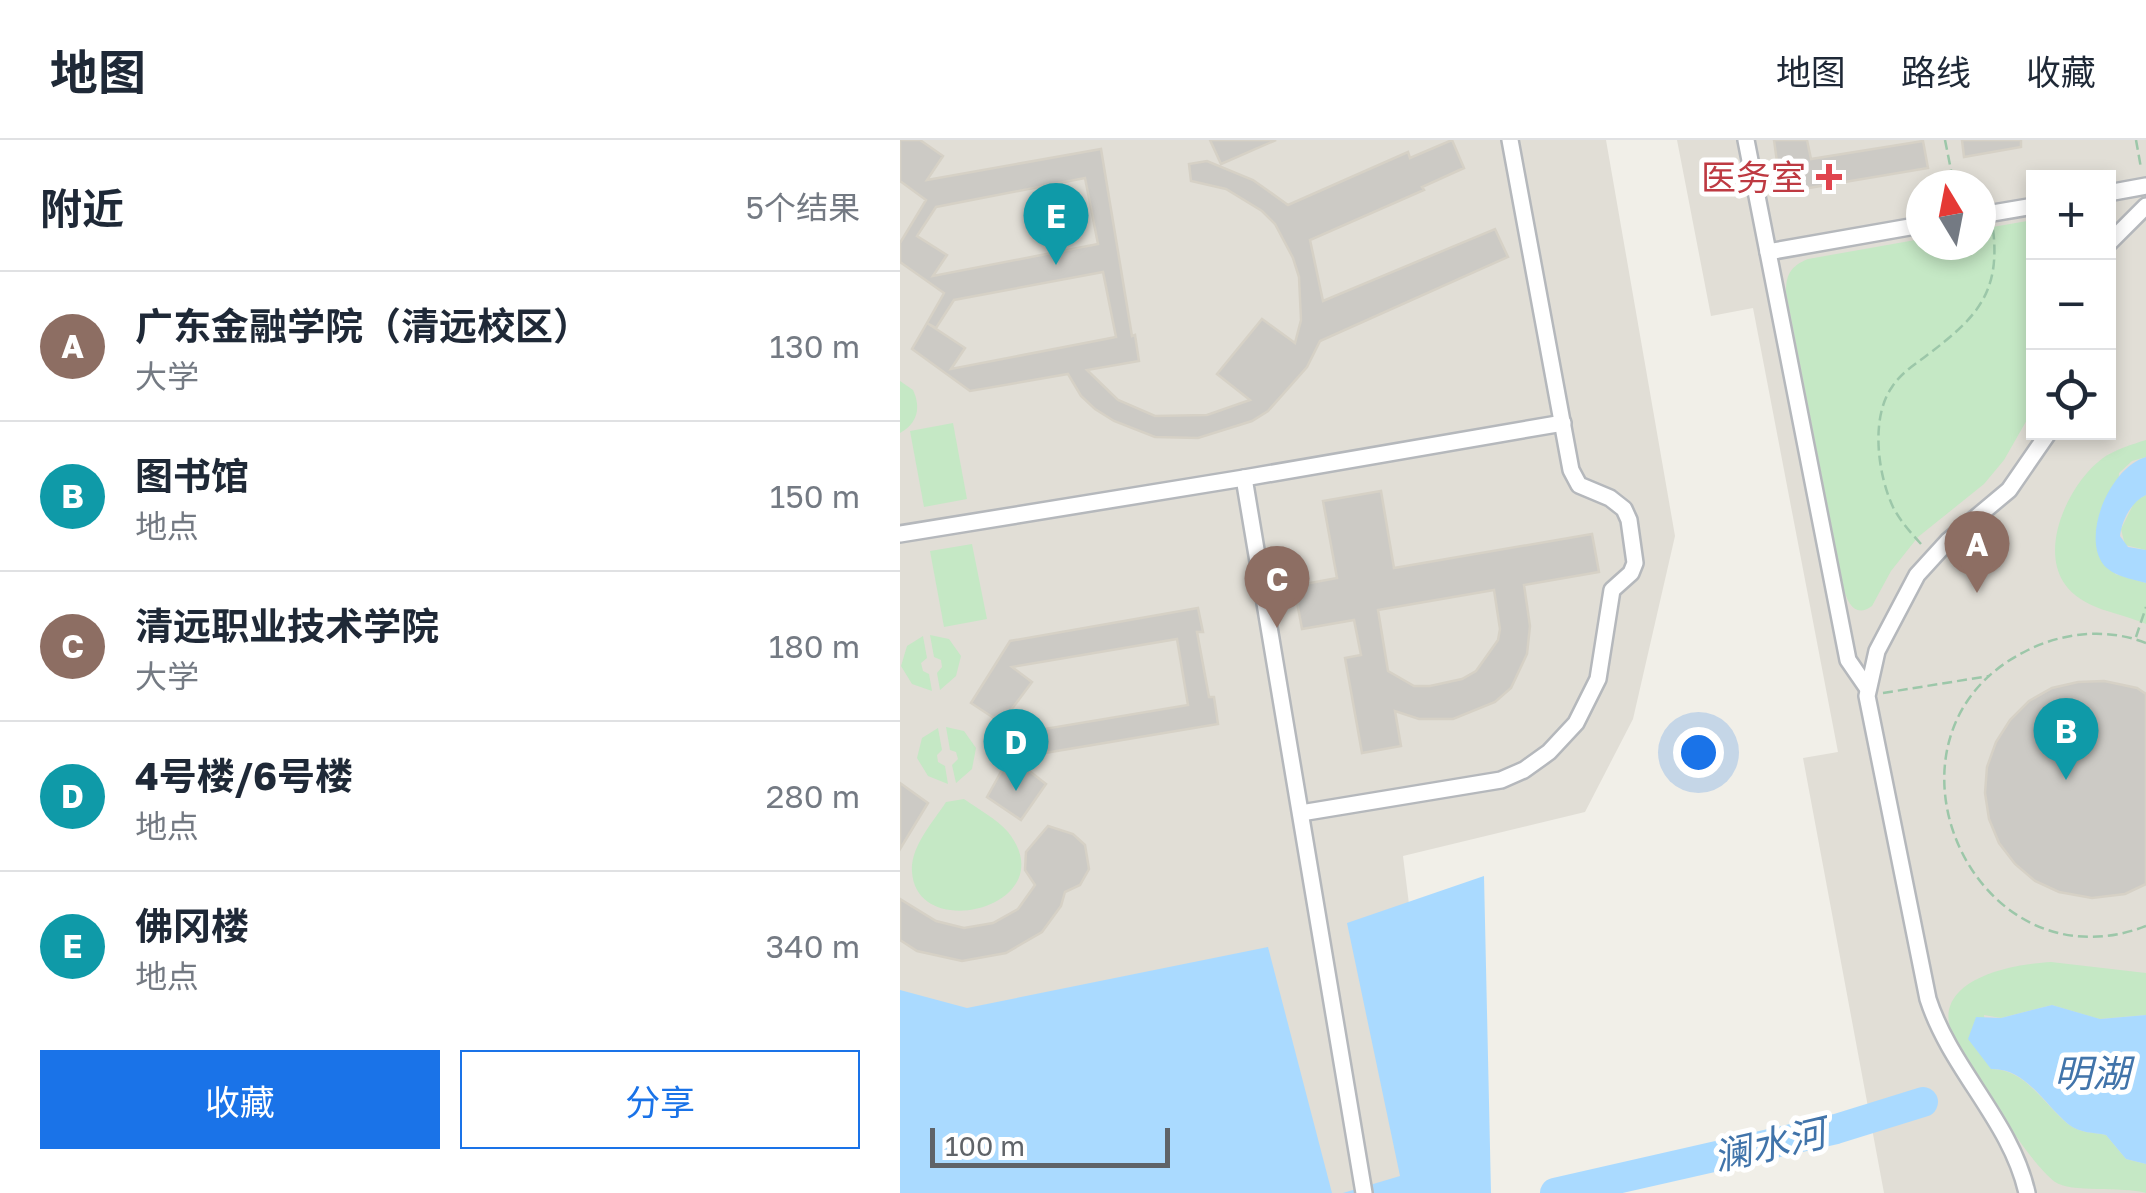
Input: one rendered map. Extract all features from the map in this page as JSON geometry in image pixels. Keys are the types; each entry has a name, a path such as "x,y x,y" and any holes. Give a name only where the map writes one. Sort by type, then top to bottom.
{"street":[{"path":"1300,814 1500,780 1524,770 1550,752 1576,723 1598,679 1612,590 1631,573 1635,556 1624,509 1610,498 1579,485 1574,478 1510,140"},
{"path":"1746,140 1848,660 1867,692"},
{"path":"2116,191 2145,186"},
{"path":"2116,236 2146,206"},
{"path":"1996,212 2026,207"},
{"path":"1768,252 1906,229"},
{"path":"900,534 1563,423"},
{"path":"2027,1193 2015,1152 1948,1047 1928,1000 1867,692 1870,670 1887,627 1917,574 2009,490 2043,440"},
{"path":"1244,478 1363,1187"}],"path":[{"path":"1945,140 1951,170"},
{"path":"2136,140 2145,186"},
{"path":"1932,557 1894,510 1881,460 1881,417 1890,389 1900,376 1968,324 1984,300 1994,270 1993,260"},
{"path":"2135,639 2146,607"},
{"path":"2146,643 2104,634 2073,635 2015,656 1990,676 1967,703 1951,736 1944,771 1944,807 1954,842 1971,874 1996,900 2026,920 2060,932 2096,936 2132,932 2146,926"},
{"path":"1867,692 1990,676"}],"shaded area":[{"path":"900,140 1606,140 1675,536 1633,719 1585,812 1403,856 1445,1193 900,1193"},
{"path":"1677,140 2146,140 2146,1193 1884,1193 1803,758 1838,752 1753,308 1711,316"}],"green space":[{"path":"2026,221 2026,422 2004,460 1984,484 1918,537 1891,571 1872,606 1857,610 1844,590 1786,292 1788,275 1808,259 1906,242 1906,260 1996,260 1996,226"},
{"path":"900,381 913,390 917,408 911,424 900,433"},
{"path":"953,423 967,499 924,507 910,431"},
{"path":"2146,440 2146,457 2132,461 2119,473 2115,574 2146,583 2146,624 2091,605 2072,592 2057,568 2055,551 2062,515 2091,468 2107,455"},
{"path":"2146,495 2146,550 2125,545 2121,529 2135,501"},
{"path":"972,544 987,619 944,627 930,551"},
{"path":"930,635 949,639 961,656 956,676 940,690 937,673 942,667 941,660 934,657"},
{"path":"923,636 927,658 921,663 923,671 929,674 932,691 912,684 901,666 907,646"},
{"path":"946,727 964,731 976,748 972,769 956,783 952,765 958,759 956,752 950,750"},
{"path":"938,728 942,750 937,755 938,762 945,766 948,784 928,776 917,758 922,738"},
{"path":"964,799 1004,827 1021,858 1018,879 1004,896 984,907 960,911 937,907 920,894 912,863 918,844 946,802"},
{"path":"2051,962 2146,973 2146,1015 2099,1019 2052,1005 2001,1018 1984,1015 1991,1069 2024,1081 2068,1124 2106,1135 2126,1159 2146,1164 2146,1193 2055,1182 2020,1142 1953,1037 1948,1017 1952,1001 1963,988 1997,971"}],"water":[{"path":"2146,457 2146,495 2128,512 2120,536 2128,547 2146,550 2146,583 2107,568 2097,551 2096,535 2098,519 2112,487 2133,463"},
{"path":"1484,876 1491,1193 1343,1193 1400,1176 1347,923"},
{"path":"1268,947 1332,1193 900,1193 900,990 967,1008"},
{"name":"明湖","path":"2052,1005 2100,1019 2146,1015 2146,1164 2126,1159 2106,1135 2068,1124 2024,1081 2003,1070 1991,1069 1968,1039 1976,1017 2001,1018"}],"building":[{"path":"900,140 920,140 943,156 927,180 1101,149 1139,361 1087,370 1118,400 1155,416 1207,415 1250,400 1217,374 1262,319 1295,343 1301,320 1299,277 1275,224 1262,211 1226,189 1191,181 1189,164 1207,161 1253,180 1288,205 1408,152 1410,158 1452,140 1464,168 1310,240 1323,301 1495,229 1508,257 1320,341 1307,367 1268,411 1252,421 1198,438 1155,437 1095,409 1081,396 1068,374 970,391 912,349 944,293 900,262 900,243 926,200 900,181","holes":["1085,178 1098,244 933,276 947,255 917,236 936,207","1103,272 1116,337 951,369 965,348 927,323 936,328 954,300"]},
{"path":"1210,140 1276,140 1221,164"},
{"path":"1774,140 1807,140 1811,159 1923,141 1928,168 1791,191 1786,160 1777,162"},
{"path":"1962,140 2021,140 2021,147 1964,157"},
{"path":"1381,491 1394,568 1592,534 1599,572 1524,585 1530,626 1527,654 1511,688 1495,702 1453,719 1419,719 1395,711 1401,746 1362,753 1345,658 1361,655 1354,620 1302,629 1294,586 1337,578 1323,501","holes":["1494,590 1498,640 1476,671 1462,679 1414,686 1388,671 1378,610"]},
{"path":"1198,608 1203,632 1197,632 1218,724 1039,754 1028,770 1046,784 1021,820 987,797 1021,736 971,703 1010,641","holes":["1177,639 1188,705 1039,730 1011,710 1032,682 1012,667"]},
{"path":"2104,681 2137,688 2146,694 2146,884 2125,894 2092,898 2059,892 2035,881 2015,864 1999,843 1989,819 1985,793 1987,767 1996,742 2029,701 2052,688"},
{"path":"900,783 928,803 900,849"},
{"path":"1048,826 1073,834 1085,845 1089,869 1080,885 1065,892 1061,906 1042,932 1006,953 962,961 917,951 900,940 900,899 936,921 964,928 993,923 1018,909 1035,885 1025,870 1026,852"}],"waterway":[{"name":"澜水河","path":"1555,1193 1836,1129 1923,1102"}],"place":[{"name":"医务室","path":"1829,177"},
{"name":"佛冈楼","path":"1056,265"},
{"name":"广东金融学院（清远校区）","path":"1977,593"},
{"name":"清远职业技术学院","path":"1277,628"},
{"name":"图书馆","path":"2066,780"},
{"name":"4号楼/6号楼","path":"1016,791"}]}
